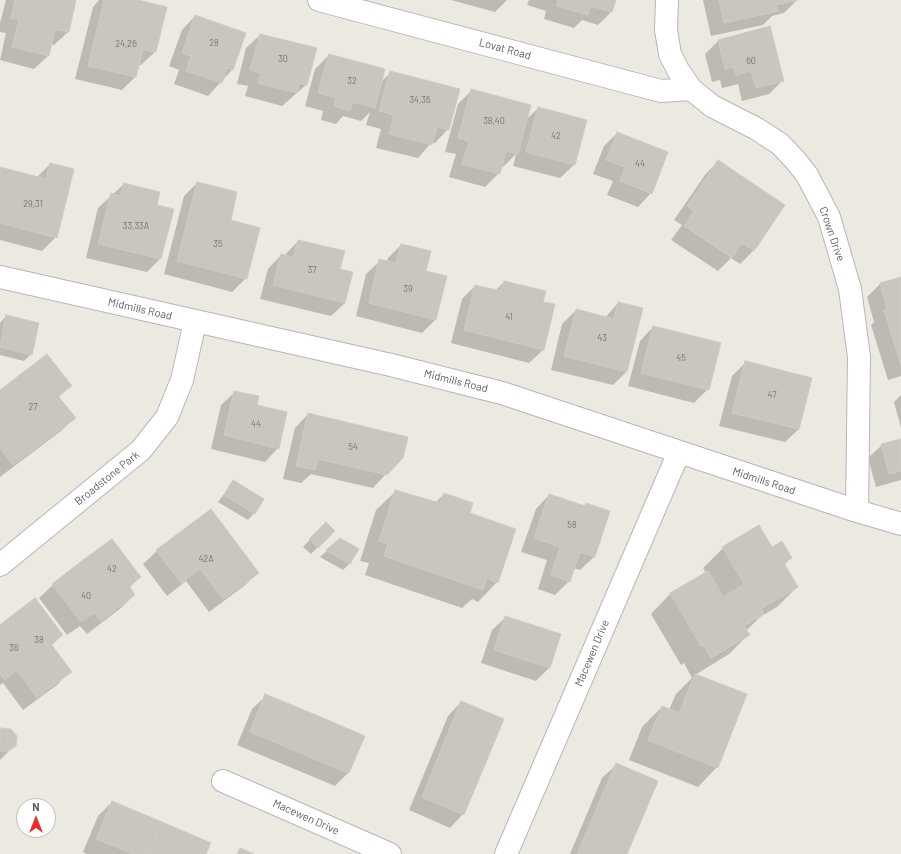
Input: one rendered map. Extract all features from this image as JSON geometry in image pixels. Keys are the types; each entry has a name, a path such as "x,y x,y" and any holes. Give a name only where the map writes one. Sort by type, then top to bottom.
{"street":[{"name":"Lovat Road","path":"319,0 661,91 691,89"},
{"name":"Crown Drive","path":"667,0 666,30 670,54 678,70 691,89 712,106 757,129 780,144 796,161 806,175 829,217 850,289 859,357 856,511"},
{"name":"Midmills Road","path":"0,277 391,366 502,393 856,511 901,524"},
{"name":"Broadstone Park","path":"0,565 141,450 167,417 182,380 195,322"},
{"name":"Macewen Drive","path":"506,854 679,452"},
{"name":"Macewen Drive","path":"223,781 390,854"}],"building":[{"path":"15,0 76,0 69,32 55,29 49,56 12,47 19,20 11,18"},
{"path":"104,0 138,0 167,7 156,52 143,50 136,77 88,66"},
{"path":"558,0 616,0 612,12 591,6 588,15 557,6"},
{"path":"719,0 798,0 776,5 778,11 724,23"},
{"path":"195,15 246,33 233,70 227,68 222,83 186,71 191,56 182,53"},
{"path":"770,26 784,81 756,88 751,71 736,75 733,67 725,69 718,40"},
{"path":"260,34 317,48 307,85 299,83 297,93 258,83 261,73 250,70"},
{"path":"329,54 385,69 375,108 353,102 350,111 334,106 336,98 318,93"},
{"path":"390,71 460,89 449,130 437,127 432,145 389,134 394,115 379,111"},
{"path":"471,89 531,105 518,154 506,151 500,174 462,164 469,141 458,138"},
{"path":"538,107 587,120 575,165 526,152"},
{"path":"617,132 668,152 652,194 620,181 625,167 606,160"},
{"path":"718,160 785,205 754,251 742,243 732,258 684,226 694,211 687,206"},
{"path":"50,163 74,169 57,238 0,223 0,167 46,179"},
{"path":"197,182 237,192 231,220 260,228 247,279 177,261"},
{"path":"124,183 160,192 157,205 174,209 161,259 98,244 111,193 121,196"},
{"path":"298,240 345,251 340,269 353,272 345,303 273,285 281,254 293,257"},
{"path":"401,244 431,251 426,271 447,276 436,320 369,303 379,259 396,263"},
{"path":"901,277 901,366 884,310 887,309 880,283"},
{"path":"504,281 546,291 543,302 555,304 544,350 464,330 475,285 501,291"},
{"path":"618,302 643,308 627,372 564,356 576,309 614,319"},
{"path":"6,315 39,323 32,355 0,347"},
{"path":"653,326 721,343 709,390 641,373"},
{"path":"47,354 72,386 58,396 76,418 13,465 0,448 0,390"},
{"path":"745,361 812,378 799,429 732,413"},
{"path":"234,391 259,396 257,405 287,412 279,449 224,435"},
{"path":"308,413 408,437 403,458 387,475 318,459 315,470 296,466"},
{"path":"901,439 901,471 889,474 881,444"},
{"path":"233,480 264,499 255,514 224,495"},
{"path":"395,490 440,503 444,493 473,503 470,513 516,529 498,583 487,578 483,590 384,556 388,544 379,541"},
{"path":"549,494 585,506 586,503 610,511 595,557 580,552 570,582 551,575 560,547 534,538"},
{"path":"211,509 259,573 223,599 200,569 181,583 156,550"},
{"path":"326,522 335,531 318,548 309,539"},
{"path":"759,525 772,547 782,541 792,558 784,563 798,587 761,609 764,614 744,626 750,635 711,658 703,645 701,646 670,593 708,571 723,597 744,584 722,547"},
{"path":"340,538 359,549 350,564 326,550"},
{"path":"112,539 141,577 129,586 135,595 119,607 83,560"},
{"path":"83,560 119,607 101,621 94,613 81,622 52,584"},
{"path":"35,598 63,635 51,644 72,672 55,684 6,620"},
{"path":"505,616 561,634 550,668 494,650"},
{"path":"6,620 55,684 37,698 17,670 5,680 0,674 0,625"},
{"path":"695,674 747,694 718,768 648,740 662,706 679,713"},
{"path":"265,694 316,715 300,753 250,732"},
{"path":"461,701 504,719 484,767 441,750"},
{"path":"316,715 365,736 349,773 300,753"},
{"path":"1,728 11,729 17,736 16,746 8,751 0,751"},
{"path":"441,750 484,767 464,815 422,797"},
{"path":"616,763 658,781 627,854 577,854"},
{"path":"112,801 162,822 149,854 133,854 96,839"},
{"path":"162,822 211,843 206,854 149,854"},
{"path":"240,848 254,854 237,854"}]}
